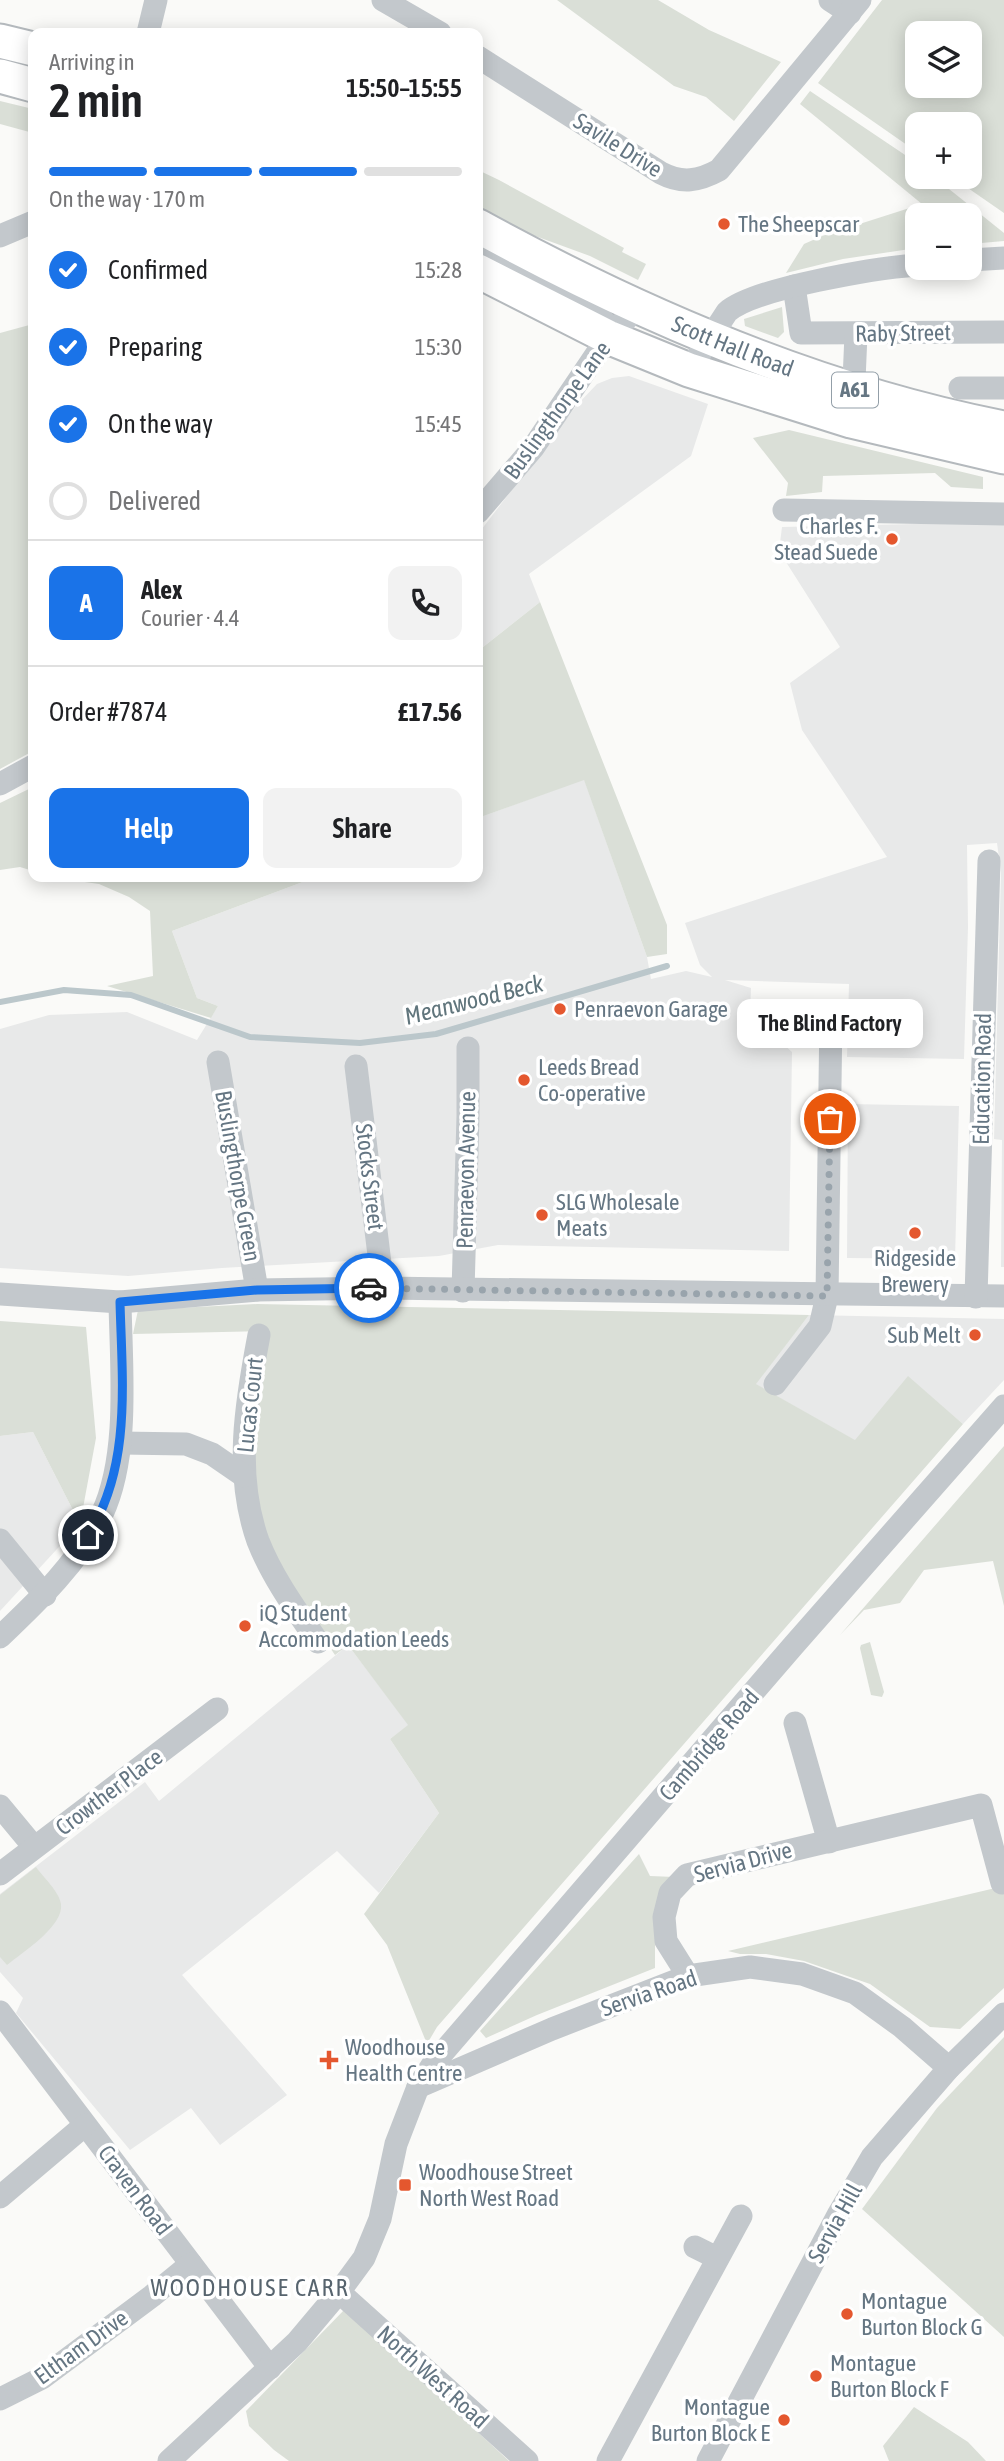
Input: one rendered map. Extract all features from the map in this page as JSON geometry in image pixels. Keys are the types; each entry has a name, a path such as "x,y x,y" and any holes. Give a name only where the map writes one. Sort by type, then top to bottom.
{"highway":[{"path":"0,41 28,48"},
{"path":"0,76 28,84"},
{"name":"Scott Hall Road","path":"483,229 637,308 711,338 853,405 1004,457"},
{"name":"Scott Hall Road","path":"483,274 608,337 689,370 853,405 939,415 1004,428"}],"street":[{"path":"149,28 156,0"},
{"path":"383,0 431,28"},
{"path":"830,0 855,6"},
{"name":"Savile Drive","path":"483,60 661,173 675,179 691,181 706,178 719,170 855,6"},
{"path":"0,236 28,224"},
{"path":"483,247 580,300 602,317 608,337"},
{"path":"982,259 1004,258"},
{"path":"689,370 734,305 794,285 905,267"},
{"name":"Raby Street","path":"794,285 801,334 1004,332"},
{"name":"Buslingthorpe Lane","path":"483,506 533,448 608,337 637,308"},
{"path":"853,405 856,334"},
{"path":"960,388 1004,388"},
{"path":"785,510 1004,514"},
{"path":"0,783 28,769"},
{"name":"Education Road","path":"976,1297 989,861"},
{"path":"774,1012 831,1014 827,1296 820,1325 775,1384"},
{"name":"Penraevon Avenue","path":"463,1291 468,1048"},
{"name":"Buslingthorpe Green","path":"218,1062 257,1290"},
{"name":"Stocks Street","path":"356,1066 383,1288"},
{"path":"0,1294 120,1302 257,1290 383,1288 827,1296 1004,1296"},
{"path":"0,1637 45,1595 102,1514 114,1478 121,1443 120,1302"},
{"name":"Lucas Court","path":"259,1335 247,1401 244,1476 258,1540 282,1587 318,1642"},
{"name":"Cambridge Road","path":"169,2461 297,2342 364,2258 380,2219 396,2144 418,2087 433,2064 1004,1406"},
{"name":"Lucas Court","path":"121,1443 186,1444 212,1454 244,1476"},
{"path":"0,1540 45,1595"},
{"name":"Crowther Place","path":"0,1874 217,1709"},
{"path":"795,1723 829,1842"},
{"name":"Servia Drive","path":"688,1976 666,1941 664,1917 670,1893 687,1875 981,1805 1002,1883"},
{"path":"0,1806 34,1847"},
{"name":"Servia Road","path":"418,2087 552,2029 688,1976 750,1967 802,1974 855,1993 902,2027 948,2068"},
{"name":"Craven Road","path":"0,2012 270,2368"},
{"name":"Servia Hill","path":"708,2461 838,2215 872,2158 948,2068 1004,2014"},
{"path":"0,2197 85,2125"},
{"path":"608,2461 741,2216"},
{"path":"695,2247 717,2258"},
{"name":"Eltham Drive","path":"0,2399 42,2378 191,2264"},
{"name":"North West Road","path":"339,2292 527,2461"}],"shaded area":[{"path":"557,0 658,0 709,30 781,62 734,121 706,97 674,86"},
{"path":"882,0 1004,0 1004,213 969,189 982,189 982,112 905,112 905,144 818,83"},
{"path":"810,91 905,155 905,189 949,189 966,203 921,203 800,104"},
{"path":"0,101 28,108 28,132 0,124"},
{"path":"483,172 624,248 622,252 646,264 638,280 590,256 483,217"},
{"path":"905,209 905,250 843,259 786,273 804,244"},
{"path":"982,215 1004,233 1004,241 982,243"},
{"path":"782,307 784,332 778,338 745,326 744,319"},
{"path":"28,325 28,754 0,769 0,333"},
{"path":"629,376 708,404 691,456 529,574 540,602 483,647 483,527 576,406 597,384 612,378"},
{"path":"789,430 983,477 983,489 951,487 935,473 823,476 822,492 786,496 788,483 753,438"},
{"path":"1004,522 1004,1267 1001,1267 1002,1140 994,1139 1001,873 997,843 967,845 968,927 964,1059 847,1057 849,984 725,980 751,988 749,1041 781,1042 792,1052 789,1251 498,1245 439,1256 128,1276 0,1268 0,1029 49,1015 127,1012 197,1040 218,1006 197,998 172,931 303,882 483,882 483,816 584,779 647,957 651,979 686,971 712,977 700,965 685,923 887,857 802,730 790,683 840,647 779,551 782,527"},
{"path":"540,602 667,925 667,954 647,957 584,780 483,816 483,647"},
{"path":"28,789 28,869 20,867 0,870 0,803"},
{"path":"85,882 303,882 172,931 197,998 218,1006 211,1018 107,986 153,976 150,911 129,897 99,884"},
{"path":"848,1104 959,1106 955,1259 847,1258"},
{"path":"257,1304 809,1315 756,1384 855,1440 908,1376 963,1424 437,2027 427,2044 387,1945 364,1914 439,1813 390,1739 408,1725 348,1645 335,1655 290,1588 265,1541 248,1459 267,1331 133,1334 138,1310"},
{"path":"809,1315 1004,1319 1004,1380 963,1424 908,1377 856,1441 755,1384"},
{"path":"0,1321 86,1327 96,1438 80,1524 33,1432 0,1436"},
{"path":"33,1432 80,1524 0,1611 0,1436"},
{"path":"1004,1446 1004,1606 993,1561 924,1570 900,1603 864,1610 840,1635"},
{"path":"870,1642 884,1692 882,1697 871,1695 860,1648"},
{"path":"348,1645 409,1725 390,1739 439,1813 379,1893 337,1851 182,1975 287,2095 220,2145 191,2108 130,2150 16,2013 23,1998 0,1972 0,1894 145,1782 159,1801"},
{"path":"639,1854 650,1876 675,1877 655,1917 655,1968 486,2038 480,2031"},
{"path":"36,1867 57,1894 61,1904 60,1912 41,1938 7,1965 0,1957 0,1895"},
{"path":"1004,1886 1004,1988 960,2029 930,2027 870,1984 804,1961 728,1951"},
{"path":"1004,2037 1004,2337 862,2209 937,2108"},
{"path":"345,2309 509,2461 289,2461 274,2450 249,2426 246,2411"},
{"path":"914,2407 968,2442 986,2461 889,2461 883,2446"}],"waterway":[{"name":"Meanwood Beck","path":"0,1002 64,990 131,995 250,1037 360,1043 436,1034 667,966"}],"way so far":[{"path":"369,1288 827,1296 830,1119"}],"place":[{"name":"The Sheepscar","path":"724,224"},
{"name":"Charles F. Stead Suede","path":"892,539"},
{"name":"Penraevon Garage","path":"560,1009"},
{"name":"Leeds Bread Co-operative","path":"524,1080"},
{"name":"The Blind Factory","path":"830,1119"},
{"name":"SLG Wholesale Meats","path":"542,1215"},
{"name":"Ridgeside Brewery","path":"915,1233"},
{"name":"Sub Melt","path":"975,1335"},
{"name":"iQ Student Accommodation Leeds","path":"245,1626"},
{"name":"Woodhouse Health Centre","path":"329,2060"},
{"name":"Woodhouse Street North West Road","path":"405,2185"},
{"name":"Montague Burton Block G","path":"847,2314"},
{"name":"Montague Burton Block F","path":"816,2376"},
{"name":"Montague Burton Block E","path":"784,2420"}],"district":[{"name":"WOODHOUSE CARR","path":"250,2288"}],"route":[{"path":"88,1535 102,1514 114,1478 121,1443 120,1302 257,1290 369,1288"}]}
